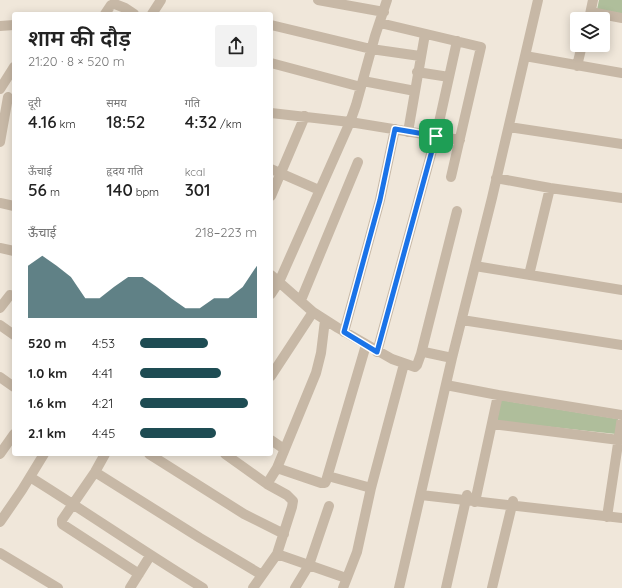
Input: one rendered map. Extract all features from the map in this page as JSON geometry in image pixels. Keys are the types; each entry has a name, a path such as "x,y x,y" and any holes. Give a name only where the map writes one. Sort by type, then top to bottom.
{"street":[{"path":"153,12 161,0"},
{"path":"318,0 384,12"},
{"path":"273,291 279,282 350,122 387,0"},
{"path":"399,588 452,358 509,127 538,0"},
{"path":"591,12 594,0"},
{"path":"107,12 112,5 115,4 131,12"},
{"path":"610,17 622,18"},
{"path":"380,23 481,47 451,177"},
{"path":"0,26 12,25"},
{"path":"273,25 372,49 420,56"},
{"path":"408,132 417,72 425,34"},
{"path":"377,352 436,136 457,41"},
{"path":"577,66 580,52"},
{"path":"525,56 622,73"},
{"path":"273,63 362,84 415,91"},
{"path":"0,89 12,70"},
{"path":"417,72 449,77"},
{"path":"0,142 7,97"},
{"path":"273,113 350,122 460,140"},
{"path":"273,191 305,116"},
{"path":"509,127 622,144"},
{"path":"344,332 380,200 395,129"},
{"path":"301,300 358,162"},
{"path":"273,170 319,190"},
{"path":"496,178 550,188 622,198"},
{"path":"529,275 550,188"},
{"path":"0,202 12,205"},
{"path":"273,277 313,312 325,320 377,352 404,364 415,367 421,354 457,211"},
{"path":"0,248 12,251"},
{"path":"475,266 622,290"},
{"path":"0,308 8,294"},
{"path":"273,373 313,312"},
{"path":"267,484 277,468 316,373 321,353 325,320"},
{"path":"462,320 622,345"},
{"path":"0,325 12,334"},
{"path":"277,468 325,483 366,345"},
{"path":"421,354 424,352 452,358"},
{"path":"278,554 309,565 345,583 357,552 404,364"},
{"path":"1,381 12,386"},
{"path":"446,385 622,416 607,514"},
{"path":"446,588 492,424 498,395"},
{"path":"492,424 618,440"},
{"path":"1,451 12,437"},
{"path":"273,441 284,449"},
{"path":"0,522 43,456"},
{"path":"104,456 95,472 62,520 62,524 139,574"},
{"path":"152,456 244,514 284,534"},
{"path":"228,456 267,484 287,495 293,501 278,554 253,588"},
{"path":"95,472 262,575"},
{"path":"328,476 372,488"},
{"path":"30,477 74,504 150,556 203,588"},
{"path":"422,492 607,514 622,518"},
{"path":"492,588 512,503"},
{"path":"295,588 309,565 329,506"},
{"path":"607,514 622,512"},
{"path":"0,553 58,588"},
{"path":"130,588 150,556"}],"green space":[{"path":"599,0 622,0 622,14 597,10"},
{"path":"501,400 618,419 616,434 497,421"}],"route":[{"path":"395,129 436,136 388,318 377,352 344,332 380,200 395,129"}]}
